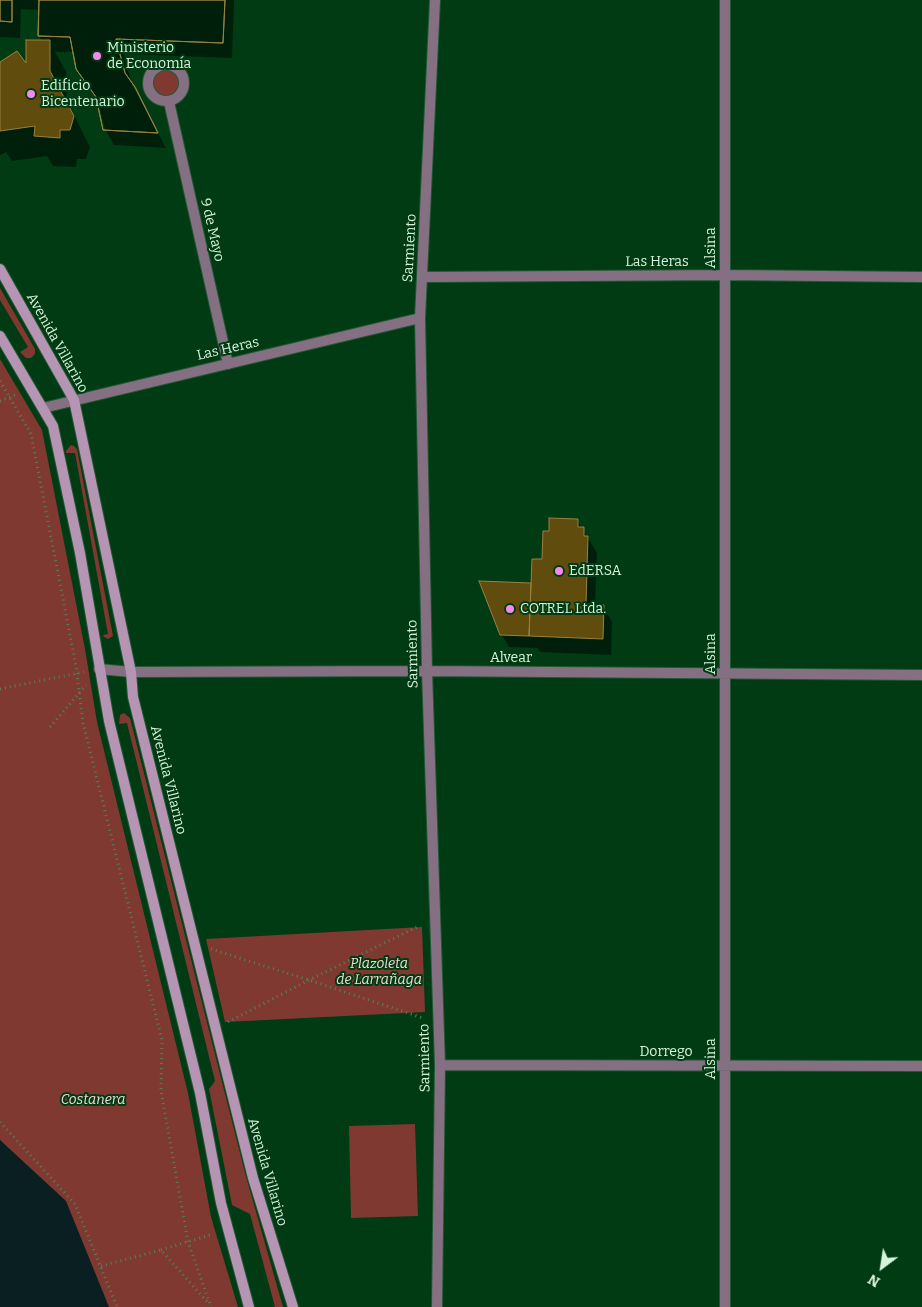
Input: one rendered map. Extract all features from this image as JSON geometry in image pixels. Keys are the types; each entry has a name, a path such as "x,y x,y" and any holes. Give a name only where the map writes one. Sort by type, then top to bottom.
{"main road":[{"name":"Avenida Villarino","path":"0,269 74,400 131,672 133,696 253,1178 293,1307"},
{"path":"0,336 53,426 80,553 109,721 200,1094 221,1203 249,1307"}],"street":[{"name":"Sarmiento","path":"435,0 420,318 427,671 440,1064 438,1307"},
{"name":"Alsina","path":"725,0 725,1307"},
{"name":"9 de Mayo","path":"170,102 228,364"},
{"name":"Las Heras","path":"422,277 725,275 922,277"},
{"name":"Las Heras","path":"42,408 420,318"},
{"name":"Alvear","path":"99,669 131,672 427,671 922,675"},
{"name":"Dorrego","path":"440,1064 922,1066"}],"path":[{"path":"0,381 31,434 77,674 83,723 162,1040 161,1091 188,1242 211,1306"},
{"path":"0,690 99,669"},
{"path":"50,727 99,669"},
{"path":"216,1028 435,917"},
{"path":"195,944 438,1024"},
{"path":"0,1122 75,1204 117,1307"},
{"path":"101,1266 228,1229"},
{"path":"161,1250 211,1306"}],"green space":[{"path":"166,70 175,74 179,83 175,92 166,96 157,92 153,83 157,74"},
{"path":"0,288 35,349 35,354 31,358 26,358 20,352 28,347 0,300"},
{"name":"Costanera","path":"0,359 42,430 85,649 97,722 188,1093 211,1217 238,1307 0,1307"},
{"path":"71,445 77,449 113,636 108,639 103,635 108,634 75,453 66,453"},
{"path":"124,713 130,718 245,1173 283,1307 275,1307 250,1214 232,1205 209,1089 215,1081 127,723 119,724 120,715"},
{"name":"Plazoleta de Larrañaga","path":"422,927 425,1012 225,1022 206,939"},
{"path":"415,1124 418,1216 351,1218 349,1126"}],"water":[{"path":"0,1140 66,1201 109,1307 0,1307"}],"building":[{"path":"0,0 12,0 12,22 0,21"},
{"path":"0,0 12,0 12,22 0,21"},
{"name":"Ministerio de Economía","path":"39,0 225,0 223,43 116,39 125,73 135,87 158,133 103,130 96,97 76,69 70,37 38,36"},
{"name":"Ministerio de Economía","path":"39,0 225,0 223,43 116,39 125,73 135,87 158,133 103,130 96,97 76,69 70,37 38,36"},
{"name":"Edificio Bicentenario","path":"26,40 50,40 50,71 74,116 70,130 60,130 60,138 34,136 35,126 0,131 0,62 17,51 26,63"},
{"name":"EdERSA","path":"549,518 578,519 578,527 584,527 584,536 588,536 586,604 604,605 603,639 529,636 532,559 542,559 543,531 549,531"},
{"name":"COTREL Ltda.","path":"479,581 531,583 529,636 500,635"}],"place":[{"name":"Ministerio de Economía","path":"97,56"},
{"name":"Edificio Bicentenario","path":"31,94"},
{"name":"EdERSA","path":"559,571"},
{"name":"COTREL Ltda.","path":"510,609"}]}
